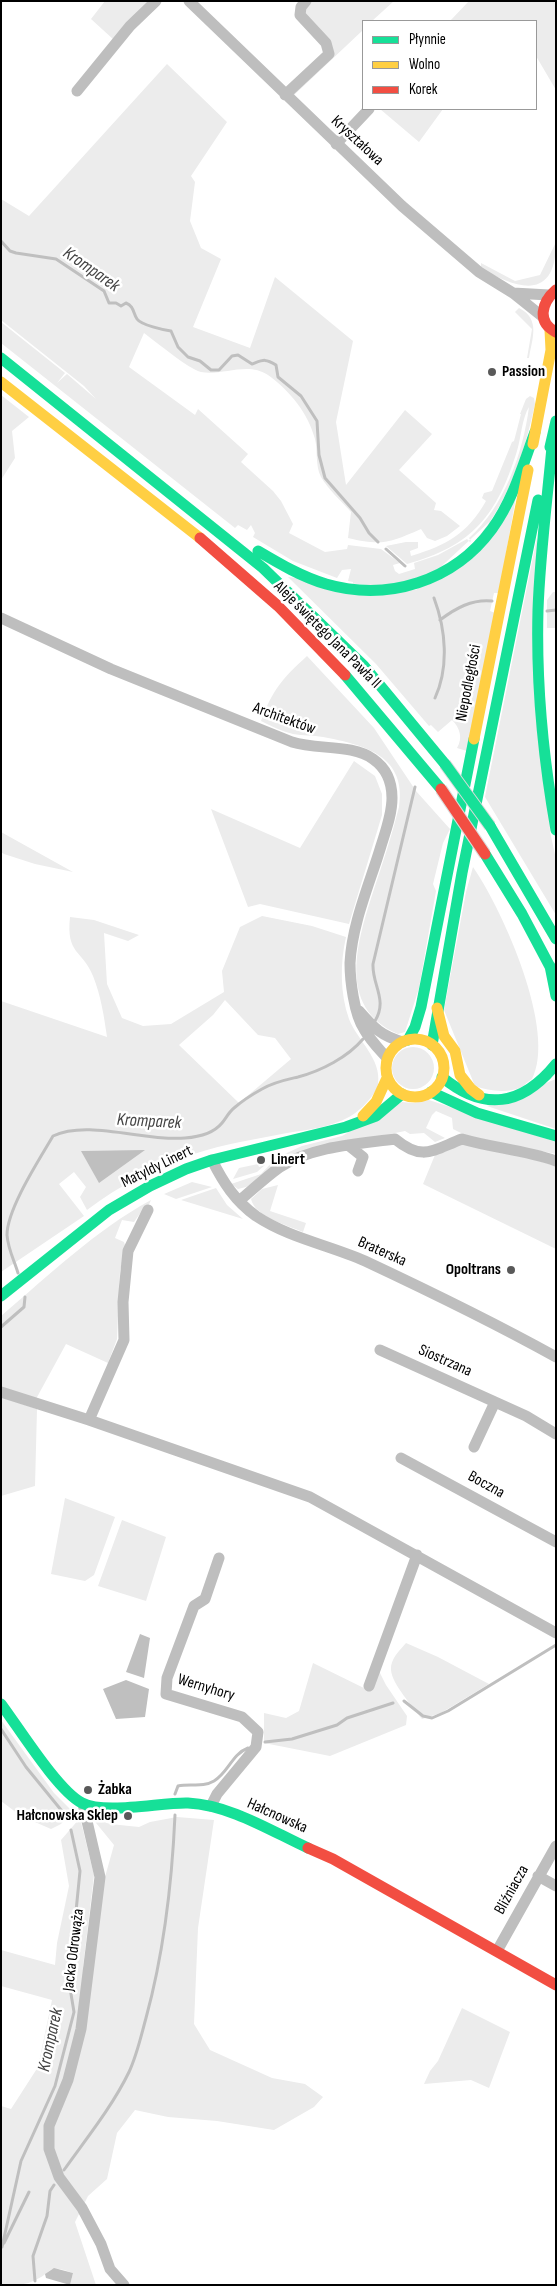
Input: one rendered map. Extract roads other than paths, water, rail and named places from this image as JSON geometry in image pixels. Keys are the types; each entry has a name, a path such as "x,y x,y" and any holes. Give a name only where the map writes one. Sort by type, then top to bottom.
{"main road":[{"path":"552,292 544,302 543,317 553,331"},
{"name":"Niepodległości","path":"406,1041 415,1027 421,1007 535,432 553,331"},
{"name":"Aleje świętego Jana Pawła II","path":"1,358 200,515 263,568 323,624 364,666 445,764 490,826 556,938"},
{"name":"Aleje świętego Jana Pawła II","path":"1,382 224,558 311,638 379,711 441,789 485,854 522,914 556,978"},
{"name":"Niepodległości","path":"432,1045 462,873 556,421"},
{"path":"200,515 275,562 324,584 371,592 411,586 450,568 483,541 498,520 513,492 535,432"},
{"path":"553,436 538,610 540,702 547,786 556,830"},
{"path":"550,966 556,996"},
{"path":"437,1008 444,1036 455,1051 460,1075 471,1089 485,1100"},
{"path":"420,1040 432,1045 441,1056 444,1070 442,1077 432,1092 423,1096 413,1097 402,1094 392,1087 387,1078 386,1068 391,1051 406,1041 420,1040"},
{"path":"442,1077 462,1094 485,1100 503,1101 534,1089 546,1079 556,1064"},
{"name":"Matyldy Linert","path":"354,1124 376,1102 387,1078"},
{"path":"432,1092 455,1106 484,1117 556,1136"},
{"name":"Matyldy Linert","path":"1,1296 109,1210 150,1186 186,1169 212,1160 335,1131 376,1116 402,1094"},
{"path":"1,1704 61,1786 83,1804"},
{"name":"Hałcnowska","path":"83,1804 112,1808 188,1803 211,1806 333,1859 556,1985"}],"street":[{"path":"77,91 130,26 156,1"},
{"name":"Kryształowa","path":"189,1 336,144 455,252 479,272 513,293 543,317"},
{"path":"285,95 329,54 326,43 300,15 301,7 306,1"},
{"path":"336,144 368,110"},
{"name":"Kryształowa","path":"513,293 552,292"},
{"name":"Architektów","path":"1,618 111,669 292,742 307,747 356,752 372,758 382,767 390,780 392,799 389,820 355,930 350,962 351,984 362,1027 388,1058"},
{"path":"356,1007 386,1037 406,1041"},
{"path":"239,1201 280,1168 294,1160 348,1146 395,1139 406,1148 421,1153 434,1152 462,1139 536,1154 556,1161"},
{"path":"348,1146 363,1157 358,1170"},
{"name":"Braterska","path":"212,1160 228,1189 256,1216 278,1228 363,1261 556,1356"},
{"path":"263,1182 281,1178"},
{"path":"89,1420 124,1340 123,1302 128,1251 148,1210"},
{"name":"Siostrzana","path":"380,1350 526,1416 556,1434"},
{"path":"1,1392 89,1420 310,1497 556,1633"},
{"path":"474,1447 495,1402"},
{"name":"Boczna","path":"401,1458 556,1542"},
{"path":"369,1686 417,1555"},
{"name":"Wernyhory","path":"211,1806 217,1794 256,1747 258,1732 242,1716 166,1694 167,1678 194,1606 205,1599 219,1558"},
{"name":"Jacka Odrowąża","path":"83,1804 100,1877 89,1951 81,2029 68,2080 49,2126 49,2149 59,2177 82,2208 110,2269 124,2285"},
{"name":"Bliźniacza","path":"497,1951 556,1846"},
{"path":"538,1876 556,1886"}],"waterway":[{"name":"Kromparek","path":"1,241 10,251 16,253 56,259 104,291 109,303 116,303 121,306 126,303 129,304 139,321 153,327 171,331 178,347 188,357 200,361 211,370 219,370 232,356 238,355 252,364 264,360 276,365 278,377 301,396 317,421 319,455 325,478 378,542"},
{"name":"Kromparek","path":"386,549 405,566"},
{"name":"Kromparek","path":"434,598 441,623 444,648 442,674 435,698"},
{"path":"440,620 464,605 478,601 492,601"},
{"path":"547,611 556,610"},
{"name":"Kromparek","path":"375,1021 379,1013 380,999 373,972 373,964 415,787"},
{"name":"Kromparek","path":"18,1273 10,1250 7,1235 8,1224 25,1185 53,1136 67,1131 83,1130 100,1130 170,1138 200,1136 218,1127 232,1110 255,1093 275,1083 325,1067 350,1052 363,1039"},
{"name":"Kromparek","path":"1,1327 24,1307 25,1297"},
{"path":"404,1701 423,1716 432,1718 448,1711 556,1645"},
{"path":"265,1742 292,1739 337,1725 347,1718 393,1703"},
{"name":"Kromparek","path":"1,1729 26,1767 66,1816"},
{"path":"175,1794 178,1786 201,1785 219,1778 234,1759 248,1748"},
{"path":"64,2170 115,2098 137,2052 158,1968 172,1866 175,1815"},
{"name":"Kromparek","path":"2,2247 21,2161 55,2086 74,2012 69,1982 80,1871 71,1830"},
{"path":"35,2281 33,2256 47,2216 50,2191 54,2185"},
{"name":"Kromparek","path":"4,2243 29,2192"}],"place":[{"name":"Passion","path":"492,372"},
{"name":"Linert","path":"261,1160"},
{"name":"Opoltrans","path":"511,1270"},
{"name":"Żabka","path":"88,1790"},
{"name":"Hałcnowska Sklep","path":"128,1816"}]}
